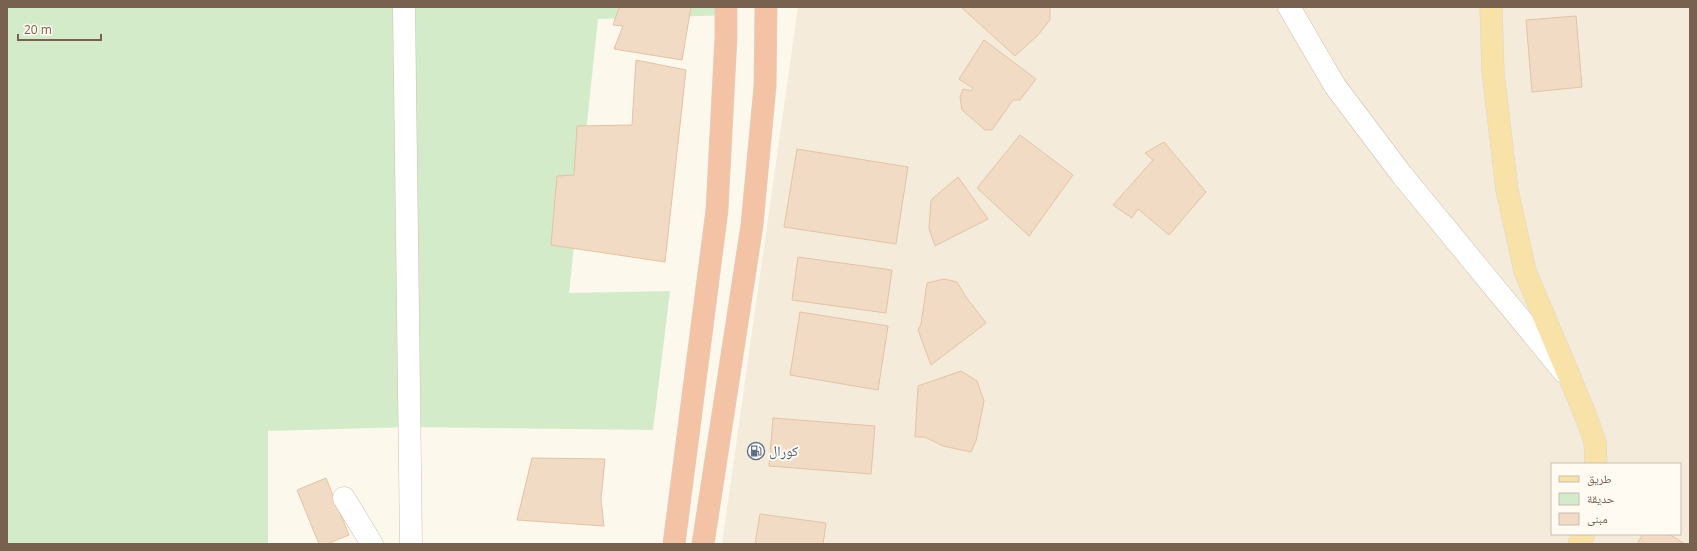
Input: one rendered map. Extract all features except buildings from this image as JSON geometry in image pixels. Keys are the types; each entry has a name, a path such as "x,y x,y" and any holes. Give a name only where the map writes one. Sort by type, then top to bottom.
{"highway":[{"path":"674,544 717,210 726,37 726,7"},
{"path":"703,544 752,225 765,86 766,7"}],"main road":[{"path":"1491,7 1493,72 1507,190 1525,271 1570,379 1594,442 1596,463"},
{"path":"1579,544 1584,535"}],"street":[{"path":"404,7 411,544"},
{"path":"1289,7 1335,86 1402,175 1570,379"},
{"path":"344,498 372,544"}],"shaded area":[{"path":"798,7 1690,7 1690,544 722,544"}],"green space":[{"path":"7,7 731,7 733,15 598,19 569,293 670,291 653,430 408,427 268,431 268,544 7,544"}],"place":[{"name":"كورال","path":"756,451"}]}
